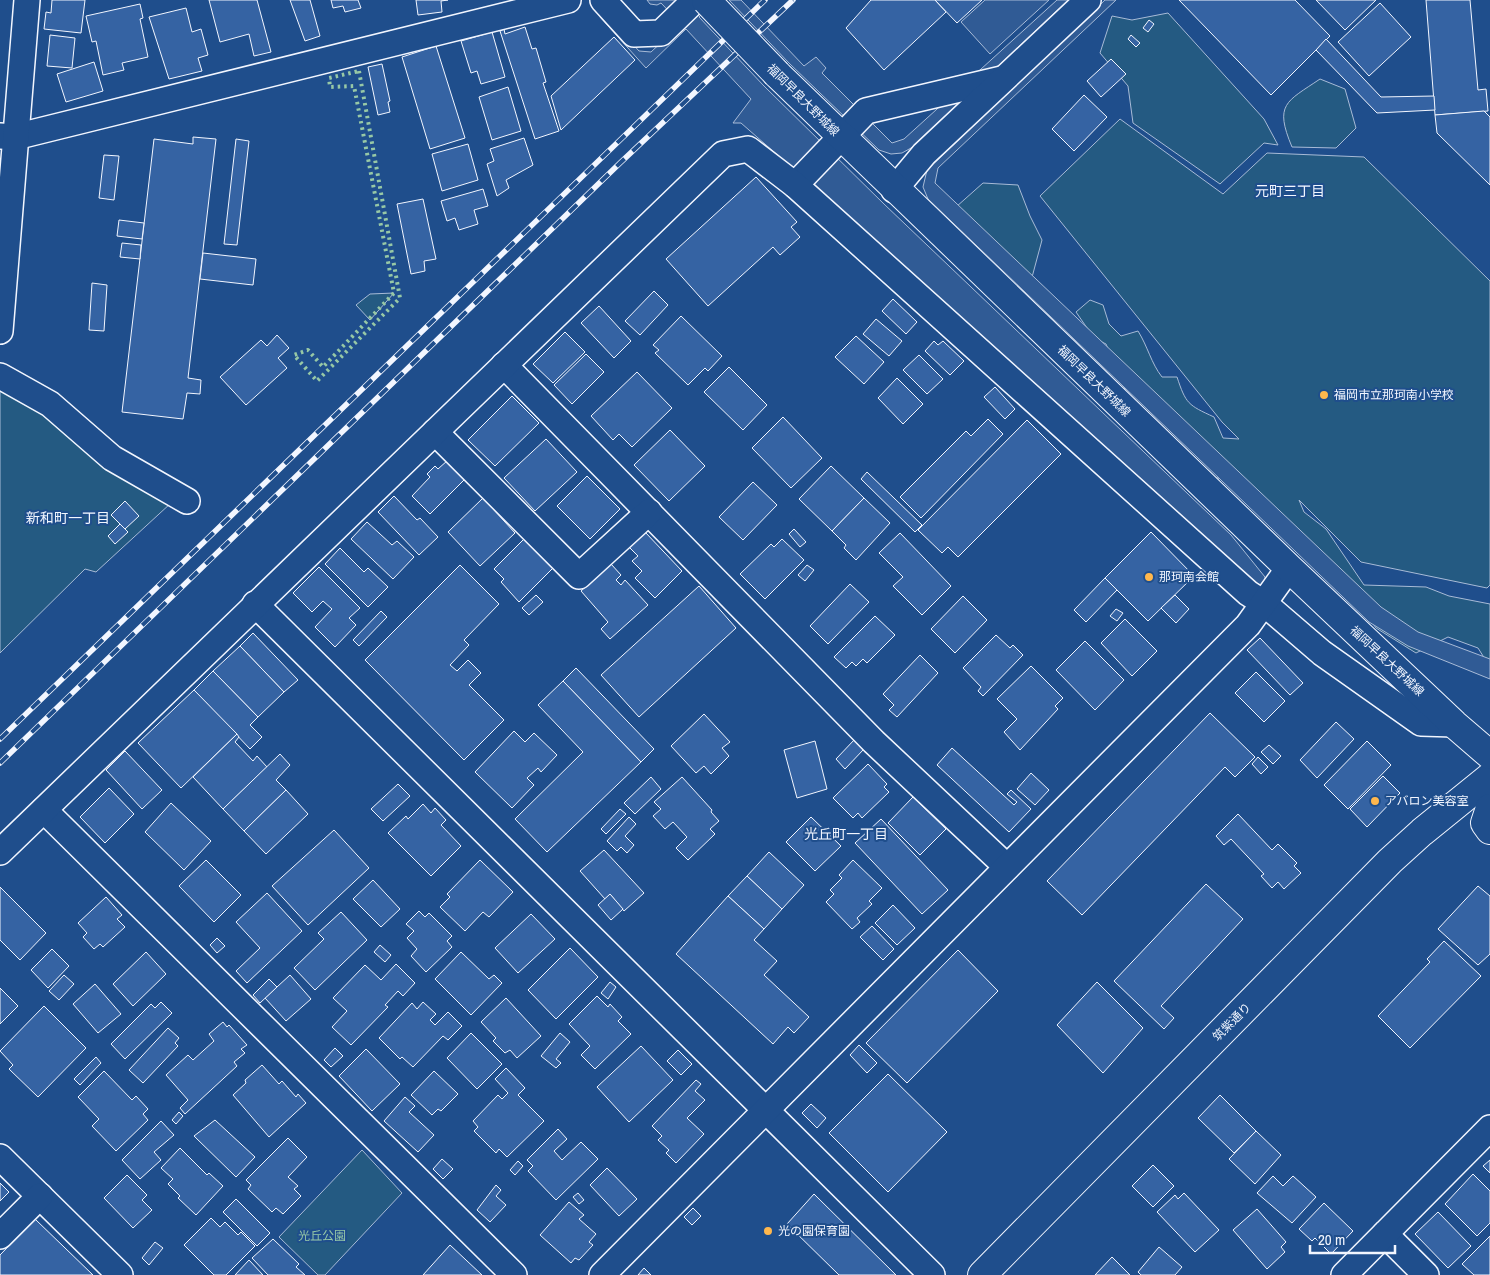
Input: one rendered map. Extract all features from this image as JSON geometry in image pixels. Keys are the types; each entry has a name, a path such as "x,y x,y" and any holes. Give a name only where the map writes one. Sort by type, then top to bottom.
{"main road":[{"name":"福岡早良大野城線","path":"706,0 776,74 894,190 1289,568 1454,724 1490,755"},
{"name":"筑紫通り","path":"982,1275 1390,861 1422,832 1490,777"},
{"path":"1490,808 1485,824 1490,830"}],"street":[{"path":"0,331 7,136 27,0"},
{"path":"7,136 568,0"},
{"path":"603,0 634,34 661,33 695,0"},
{"path":"894,190 924,154 1088,0"},
{"path":"795,185 866,111 1004,79"},
{"path":"0,852 255,604 724,154 748,149 795,185 1248,593 1265,604 1322,653 1421,723 1454,724"},
{"path":"504,365 874,742 1007,868"},
{"path":"0,376 50,404 112,458 187,502"},
{"path":"435,432 579,576 649,512"},
{"path":"602,1275 1248,625 1265,604 1289,568"},
{"path":"255,604 932,1275"},
{"path":"44,810 514,1275"},
{"path":"1344,1275 1490,1128"},
{"path":"0,1156 120,1275"},
{"path":"0,1236 40,1196"},
{"path":"1385,1234 1426,1275"}],"green space":[{"path":"1168,13 1264,119 1278,145 1264,143 1220,184 1133,123 1128,86 1100,53 1112,16 1132,20"},
{"path":"1320,79 1345,89 1356,128 1336,148 1292,147 1284,121 1286,106 1291,99"},
{"path":"1120,119 1223,194 1267,153 1364,157 1490,281 1490,585 1487,588 1361,562 1299,500 1304,512 1326,529 1364,585 1426,587 1449,596 1490,604 1490,667 1478,648 1448,637 1416,653 1376,628 1350,592 1241,486 1218,478 1212,456 1146,387 1125,389 1106,344 1094,338 1076,312 1090,300 1103,305 1109,324 1121,336 1138,331 1162,377 1177,377 1189,403 1214,417 1223,438 1239,439 1222,422 1040,196"},
{"path":"983,183 1018,185 1042,240 1031,281 956,207"},
{"path":"394,293 370,320 356,305 370,294"},
{"path":"0,389 35,404 171,503 96,572 85,569 0,653"},
{"name":"光丘公園","path":"362,1150 402,1193 325,1275 318,1275 279,1237"}],"shaded area":[{"path":"647,0 716,0 699,17 764,86 884,204 1231,535 1265,577 1265,583 1260,586 1256,585 888,252 741,123 733,123 751,99 686,29 646,68 600,17 605,13 639,51 651,52 681,24 661,3 657,5 650,4"},
{"path":"729,0 741,0 804,66 816,57 826,68 822,73 892,143 904,139 1057,0 1068,0 911,148 902,153 891,154 879,150 789,63"},
{"path":"985,0 1049,0 990,54 961,22"},
{"path":"1105,0 1116,0 938,168 935,183 1381,607 1418,632 1490,659 1490,679 1408,646 1369,622 928,199 923,187 927,170"}],"building":[{"path":"52,0 85,0 81,33 44,29 46,12 51,13"},
{"path":"209,0 257,0 271,52 254,56 249,34 220,42"},
{"path":"290,0 310,0 320,36 305,41"},
{"path":"331,0 358,0 361,8 345,12 343,6 333,8"},
{"path":"416,0 448,0 441,1 442,12 418,15"},
{"path":"871,0 935,0 946,12 884,70 846,28"},
{"path":"935,0 982,0 957,23"},
{"path":"1179,0 1295,0 1330,36 1271,95"},
{"path":"1316,0 1376,0 1345,30"},
{"path":"1426,0 1470,0 1478,90 1486,89 1488,111 1435,115"},
{"path":"1380,3 1411,37 1369,76 1338,42"},
{"path":"140,4 143,18 140,19 148,57 122,63 124,70 103,75 96,41 92,42 86,16"},
{"path":"186,8 192,32 201,29 208,55 198,58 202,71 169,79 149,17"},
{"path":"1149,20 1154,24 1148,32 1143,28"},
{"path":"525,27 532,49 536,48 546,82 543,83 559,131 535,139 500,31 504,29 505,34"},
{"path":"492,32 505,77 481,84 477,71 471,73 461,41"},
{"path":"50,35 75,38 72,68 47,66"},
{"path":"1131,35 1140,43 1136,47 1128,39"},
{"path":"614,37 635,60 561,130 551,96"},
{"path":"1326,39 1381,97 1434,96 1435,110 1377,113 1316,50"},
{"path":"436,46 465,138 430,149 402,57"},
{"path":"1111,59 1126,74 1101,97 1087,81"},
{"path":"94,62 103,91 66,102 57,74"},
{"path":"382,64 390,101 388,102 390,112 378,115 368,67"},
{"path":"508,87 521,131 492,140 479,97"},
{"path":"1084,95 1107,117 1074,151 1052,129"},
{"path":"1484,111 1490,117 1490,185 1437,133 1435,115"},
{"path":"193,137 216,139 188,378 201,380 200,394 187,393 183,419 122,412 154,139 193,144"},
{"path":"524,138 533,165 506,180 509,188 497,196 487,164 494,161 490,149"},
{"path":"236,139 249,141 237,245 224,244"},
{"path":"468,144 478,180 442,191 432,154"},
{"path":"104,155 119,156 114,200 99,198"},
{"path":"756,177 797,222 791,227 800,237 780,255 773,247 708,306 666,259"},
{"path":"483,189 488,206 474,210 478,224 459,230 455,218 447,221 441,201"},
{"path":"423,199 436,259 424,261 425,271 411,274 397,204"},
{"path":"119,220 144,223 142,239 117,236"},
{"path":"122,243 141,245 140,259 120,257"},
{"path":"203,253 256,259 253,285 200,279"},
{"path":"92,283 107,285 104,331 89,330"},
{"path":"654,291 668,305 640,335 625,321"},
{"path":"893,299 917,322 906,334 882,311"},
{"path":"599,306 631,341 614,358 581,323"},
{"path":"681,316 722,356 708,371 705,368 688,385 655,353 659,350 653,345"},
{"path":"876,319 902,341 889,356 863,334"},
{"path":"565,332 585,352 553,383 533,364"},
{"path":"277,335 289,348 278,358 287,368 246,405 220,377 261,340 267,346"},
{"path":"856,336 884,362 864,384 835,357"},
{"path":"934,341 938,345 943,341 964,361 950,375 925,351"},
{"path":"586,354 604,372 572,404 554,385"},
{"path":"919,355 943,379 927,394 903,370"},
{"path":"729,367 767,405 743,430 704,392"},
{"path":"637,372 672,408 632,447 619,434 613,440 591,416"},
{"path":"897,378 923,404 903,424 878,398"},
{"path":"995,387 1015,409 1005,419 984,397"},
{"path":"512,396 539,423 495,466 468,440"},
{"path":"783,417 822,458 791,488 752,448"},
{"path":"988,419 1003,434 921,518 900,497 966,431 971,436"},
{"path":"1027,420 1061,454 958,557 948,547 942,553 918,530"},
{"path":"670,430 705,466 669,501 634,465"},
{"path":"546,439 577,472 535,511 504,478"},
{"path":"448,460 466,478 430,514 412,496 430,477 427,474 435,466 438,469"},
{"path":"831,466 864,498 832,531 799,499"},
{"path":"867,472 922,525 915,532 861,479"},
{"path":"587,476 620,509 590,539 557,506"},
{"path":"753,482 777,505 743,540 719,517"},
{"path":"394,496 417,520 420,518 438,537 419,555 378,512"},
{"path":"483,498 515,533 480,566 448,532"},
{"path":"864,498 890,523 856,560 844,548 846,545 832,531"},
{"path":"125,501 139,516 125,529 111,515"},
{"path":"367,522 392,545 397,541 414,557 393,579 351,539"},
{"path":"120,524 128,532 115,544 108,536"},
{"path":"794,529 806,542 800,547 789,534"},
{"path":"645,532 682,571 655,598 635,578 642,571 632,561 638,556 629,547"},
{"name":"那珂南会館","path":"1151,532 1194,576 1148,621 1105,578"},
{"path":"900,533 951,586 922,615 893,586 903,577 879,553"},
{"path":"524,539 553,568 519,602 501,582 504,579 494,569"},
{"path":"782,539 804,560 765,599 740,574 771,544 774,547"},
{"path":"340,548 364,572 368,568 388,587 368,607 325,564"},
{"path":"611,564 621,575 616,580 621,585 625,580 648,605 610,639 601,629 608,622 581,591"},
{"path":"460,565 499,604 464,640 469,645 450,665 457,671 468,660 481,673 469,685 504,720 464,760 365,660"},
{"path":"807,565 814,570 805,581 798,575"},
{"path":"319,567 360,608 349,618 356,625 335,647 315,627 332,609 323,601 312,612 293,593"},
{"path":"1105,578 1117,590 1086,622 1074,610"},
{"path":"850,584 869,602 828,644 810,626"},
{"path":"699,586 736,628 639,717 601,675"},
{"path":"536,595 543,602 529,615 522,608"},
{"path":"1175,595 1189,609 1176,623 1161,608"},
{"path":"963,596 987,620 955,653 931,629"},
{"path":"1116,609 1123,613 1117,621 1110,616"},
{"path":"381,611 387,617 359,646 353,640"},
{"path":"875,616 895,635 867,663 863,659 856,666 852,662 846,668 834,657"},
{"path":"1125,619 1157,651 1132,676 1101,643"},
{"path":"253,633 298,680 284,692 240,646"},
{"path":"996,635 1010,648 1013,645 1023,655 983,696 978,691 981,687 963,668"},
{"path":"1260,638 1303,683 1290,695 1247,650"},
{"path":"1085,641 1124,680 1095,710 1056,670"},
{"path":"240,646 284,692 258,717 213,671"},
{"path":"920,655 938,673 897,717 889,710 894,705 883,694"},
{"path":"1031,666 1063,698 1055,706 1058,709 1020,750 1004,732 1017,719 997,699"},
{"path":"576,668 654,749 641,762 563,681"},
{"path":"213,671 258,717 250,725 262,737 250,749 194,690"},
{"path":"1256,672 1285,701 1264,722 1235,693"},
{"path":"563,681 641,762 547,852 515,819 583,752 538,705"},
{"path":"194,690 237,734 181,788 138,743"},
{"path":"1210,713 1255,757 1235,777 1225,767 1082,915 1047,881"},
{"path":"704,714 730,742 722,748 729,756 711,774 704,766 696,773 671,746"},
{"path":"1336,722 1354,739 1317,778 1300,760"},
{"path":"514,731 525,742 534,733 557,755 541,772 538,768 527,778 534,785 512,808 475,772"},
{"path":"237,734 239,737 235,742 253,761 257,756 267,767 223,809 193,777"},
{"path":"855,739 864,749 845,769 836,759"},
{"path":"815,741 827,789 797,798 784,750"},
{"path":"1367,741 1391,765 1348,809 1324,785"},
{"path":"1269,745 1281,756 1273,764 1261,752"},
{"path":"952,748 1014,805 1017,802 1007,794 1011,790 1031,809 1009,832 937,765"},
{"path":"125,751 162,790 142,809 106,770"},
{"path":"280,754 290,765 276,780 286,790 244,831 223,809"},
{"path":"1258,757 1268,767 1261,774 1252,764"},
{"path":"868,764 887,784 884,787 889,792 862,818 858,813 853,818 833,798"},
{"path":"1031,773 1049,790 1035,805 1017,789"},
{"name":"アバロン美容室","path":"1383,776 1400,793 1367,827 1350,809"},
{"path":"651,777 661,789 635,814 624,803"},
{"path":"682,777 712,810 711,812 719,821 710,829 715,834 688,860 676,848 687,837 673,822 665,829 653,816 661,809 654,802"},
{"path":"398,784 410,796 383,821 371,809"},
{"path":"109,788 134,814 105,843 80,817"},
{"path":"286,790 308,814 266,854 244,831"},
{"path":"913,797 946,829 920,855 888,823"},
{"path":"171,803 211,841 184,870 145,832"},
{"path":"423,804 431,813 435,808 446,820 441,825 461,846 431,876 388,833 406,816 408,819"},
{"path":"620,809 626,814 606,834 601,829"},
{"path":"1238,814 1272,850 1278,844 1297,863 1294,866 1301,873 1284,889 1278,882 1272,888 1261,876 1264,874 1231,839 1224,845 1216,836"},
{"path":"629,817 636,824 625,836 634,845 627,853 621,847 617,851 607,841"},
{"path":"811,817 841,846 815,871 786,842"},
{"path":"881,819 948,890 922,914 855,843"},
{"path":"334,830 369,868 308,925 272,886"},
{"path":"604,850 644,893 624,911 610,894 605,899 580,871"},
{"path":"769,852 804,885 782,909 747,876"},
{"path":"206,860 241,895 214,922 179,886"},
{"path":"480,860 513,892 489,917 483,912 465,931 440,907 450,897 447,894"},
{"path":"853,860 882,888 869,901 872,904 857,918 860,922 852,929 826,902 834,894 830,890 842,878 839,875"},
{"path":"747,876 782,909 764,929 728,896"},
{"path":"373,880 400,909 381,927 353,899"},
{"path":"1206,884 1243,919 1161,1006 1174,1018 1164,1029 1114,981"},
{"path":"1478,886 1490,896 1490,954 1478,965 1438,929"},
{"path":"0,887 46,933 20,960 0,940"},
{"path":"267,893 302,931 247,983 236,971 260,948 236,922"},
{"path":"610,894 623,909 611,920 598,905"},
{"path":"728,896 764,929 754,940 777,961 764,975 809,1017 794,1033 788,1027 773,1044 676,954"},
{"path":"106,897 122,915 117,919 125,927 103,947 100,944 94,949 83,937 87,933 78,923"},
{"path":"893,905 915,928 897,945 875,923"},
{"path":"419,911 425,917 429,913 452,936 447,941 452,947 426,972 411,956 417,949 407,938 414,931 406,924"},
{"path":"341,912 367,940 315,990 294,968 324,939 318,933"},
{"path":"531,914 555,939 518,973 495,948"},
{"path":"872,926 894,949 883,960 860,937"},
{"path":"217,938 225,946 217,953 210,945"},
{"path":"1444,941 1481,976 1410,1048 1378,1016 1430,962 1427,959"},
{"path":"380,945 391,955 385,962 374,952"},
{"path":"570,948 598,977 556,1019 528,990"},
{"path":"52,949 69,966 48,988 31,970"},
{"path":"958,950 998,991 907,1083 866,1043"},
{"path":"146,952 166,974 133,1006 113,984"},
{"path":"461,952 489,979 494,975 502,983 471,1015 435,979"},
{"path":"396,964 415,983 403,996 398,991 385,1005 388,1007 351,1045 332,1027 347,1011 333,998 365,965 381,980"},
{"path":"64,975 74,984 59,1000 49,991"},
{"path":"290,975 311,999 286,1021 265,998"},
{"path":"269,979 277,987 260,1003 253,995"},
{"path":"610,982 616,987 608,999 601,993"},
{"path":"1097,982 1143,1028 1103,1073 1057,1025"},
{"path":"95,984 121,1014 98,1033 73,1004"},
{"path":"0,988 18,1006 0,1024"},
{"path":"597,996 608,1007 610,1004 622,1017 618,1021 631,1034 595,1069 581,1055 590,1046 569,1024"},
{"path":"506,998 541,1036 517,1058 510,1050 505,1053 493,1041 496,1038 481,1022"},
{"path":"161,1002 172,1013 125,1059 111,1044 151,1004 155,1008"},
{"path":"423,1002 436,1014 430,1020 435,1025 448,1012 462,1026 448,1040 443,1036 413,1067 402,1057 400,1059 379,1038 412,1003 417,1009"},
{"path":"44,1006 86,1048 38,1097 9,1069 13,1065 0,1051"},
{"path":"223,1022 227,1027 229,1025 247,1045 241,1049 245,1053 234,1062 237,1066 185,1114 180,1108 188,1100 166,1075 188,1055 193,1060 214,1041 209,1034"},
{"path":"168,1028 179,1038 175,1043 178,1046 143,1083 129,1070"},
{"path":"471,1033 502,1064 477,1089 447,1058"},
{"path":"560,1033 570,1042 556,1059 561,1063 556,1068 541,1056"},
{"path":"859,1045 877,1063 867,1073 850,1055"},
{"path":"641,1046 673,1080 629,1122 597,1087"},
{"path":"335,1048 343,1056 331,1067 324,1060"},
{"path":"366,1049 400,1084 372,1111 339,1076"},
{"path":"678,1050 692,1064 681,1075 667,1061"},
{"path":"96,1057 101,1063 80,1085 74,1079"},
{"path":"262,1065 279,1084 282,1081 296,1097 298,1094 306,1103 269,1137 233,1095 246,1083 245,1080"},
{"path":"506,1068 525,1088 518,1095 544,1121 507,1157 499,1149 496,1153 474,1131 478,1127 473,1121 498,1095 502,1099 508,1093 495,1079"},
{"path":"104,1071 132,1100 136,1096 148,1109 143,1114 148,1120 116,1151 92,1126 99,1119 78,1097"},
{"path":"434,1071 458,1094 441,1111 438,1109 432,1115 411,1095"},
{"path":"888,1074 947,1132 888,1192 829,1133"},
{"path":"696,1080 701,1084 695,1091 705,1100 687,1118 704,1134 676,1163 666,1153 669,1150 658,1140 662,1136 652,1126"},
{"path":"1220,1095 1256,1131 1234,1153 1198,1118"},
{"path":"405,1097 415,1106 409,1112 434,1135 418,1152 384,1121"},
{"path":"811,1104 826,1118 817,1128 802,1113"},
{"path":"179,1112 183,1116 176,1124 172,1120"},
{"path":"215,1120 255,1157 236,1177 194,1136"},
{"path":"161,1121 174,1135 154,1152 161,1160 140,1179 122,1160"},
{"path":"558,1129 567,1139 554,1151 562,1160 581,1142 598,1159 556,1200 528,1171 533,1166 527,1160"},
{"path":"1256,1131 1281,1155 1255,1184 1229,1159"},
{"path":"288,1138 307,1157 288,1177 298,1186 294,1189 301,1196 283,1214 276,1208 272,1212 248,1189 251,1185 246,1180"},
{"path":"180,1148 207,1175 209,1173 223,1186 196,1215 178,1198 180,1196 168,1184 173,1179 161,1168"},
{"path":"442,1159 453,1169 443,1179 433,1169"},
{"path":"1490,1160 1490,1173 1483,1166"},
{"path":"518,1161 523,1166 515,1175 510,1170"},
{"path":"1153,1165 1174,1186 1153,1207 1132,1186"},
{"path":"607,1168 637,1199 619,1216 590,1185"},
{"path":"1473,1174 1490,1191 1490,1223 1477,1236 1445,1204"},
{"path":"127,1175 147,1195 142,1200 152,1210 133,1228 104,1198"},
{"path":"1273,1176 1283,1186 1293,1176 1316,1197 1292,1223 1257,1193"},
{"path":"0,1183 9,1192 0,1201"},
{"path":"496,1185 501,1190 496,1196 506,1205 490,1222 477,1210"},
{"path":"578,1193 584,1200 579,1204 573,1197"},
{"path":"1184,1193 1219,1230 1195,1252 1157,1212 1175,1195 1178,1199"},
{"path":"814,1194 896,1275 839,1275 787,1224"},
{"path":"236,1199 270,1233 257,1246 223,1212"},
{"path":"569,1202 584,1215 579,1219 596,1234 589,1242 593,1245 579,1260 575,1258 571,1263 540,1235"},
{"path":"1324,1203 1353,1231 1331,1254 1315,1238 1312,1241 1299,1229"},
{"path":"693,1208 701,1216 692,1225 684,1217"},
{"path":"1257,1209 1286,1242 1281,1247 1285,1252 1267,1269 1233,1230"},
{"path":"1438,1212 1471,1246 1448,1268 1415,1234"},
{"path":"211,1218 220,1227 225,1222 238,1235 241,1232 255,1246 226,1275 214,1275 184,1245"},
{"path":"35,1219 93,1275 0,1275 0,1255"},
{"path":"1490,1236 1490,1275 1474,1275 1462,1264"},
{"path":"273,1239 299,1264 296,1267 305,1275 268,1275 252,1258"},
{"path":"155,1242 163,1248 149,1265 142,1258"},
{"path":"450,1245 482,1275 423,1275"},
{"path":"1159,1247 1182,1267 1175,1275 1141,1275 1138,1272"},
{"path":"1112,1257 1130,1275 1095,1275"},
{"path":"249,1260 263,1275 235,1275"},
{"path":"644,1268 651,1275 638,1275"}],"railway":[{"path":"0,739 765,0"},
{"path":"0,763 620,163 793,0"}],"hedge":[{"path":"359,71 400,298 317,381 294,355 308,350 323,367 394,293 354,86 330,87 329,78 359,71"}],"place":[{"name":"福岡市立那珂南小学校","path":"1324,395"},
{"name":"那珂南会館","path":"1149,577"},
{"name":"アバロン美容室","path":"1375,801"},
{"name":"光の園保育園","path":"768,1231"}],"district":[{"name":"元町三丁目","path":"1290,191"},
{"name":"新和町一丁目","path":"68,518"},
{"name":"光丘町一丁目","path":"846,834"}]}
